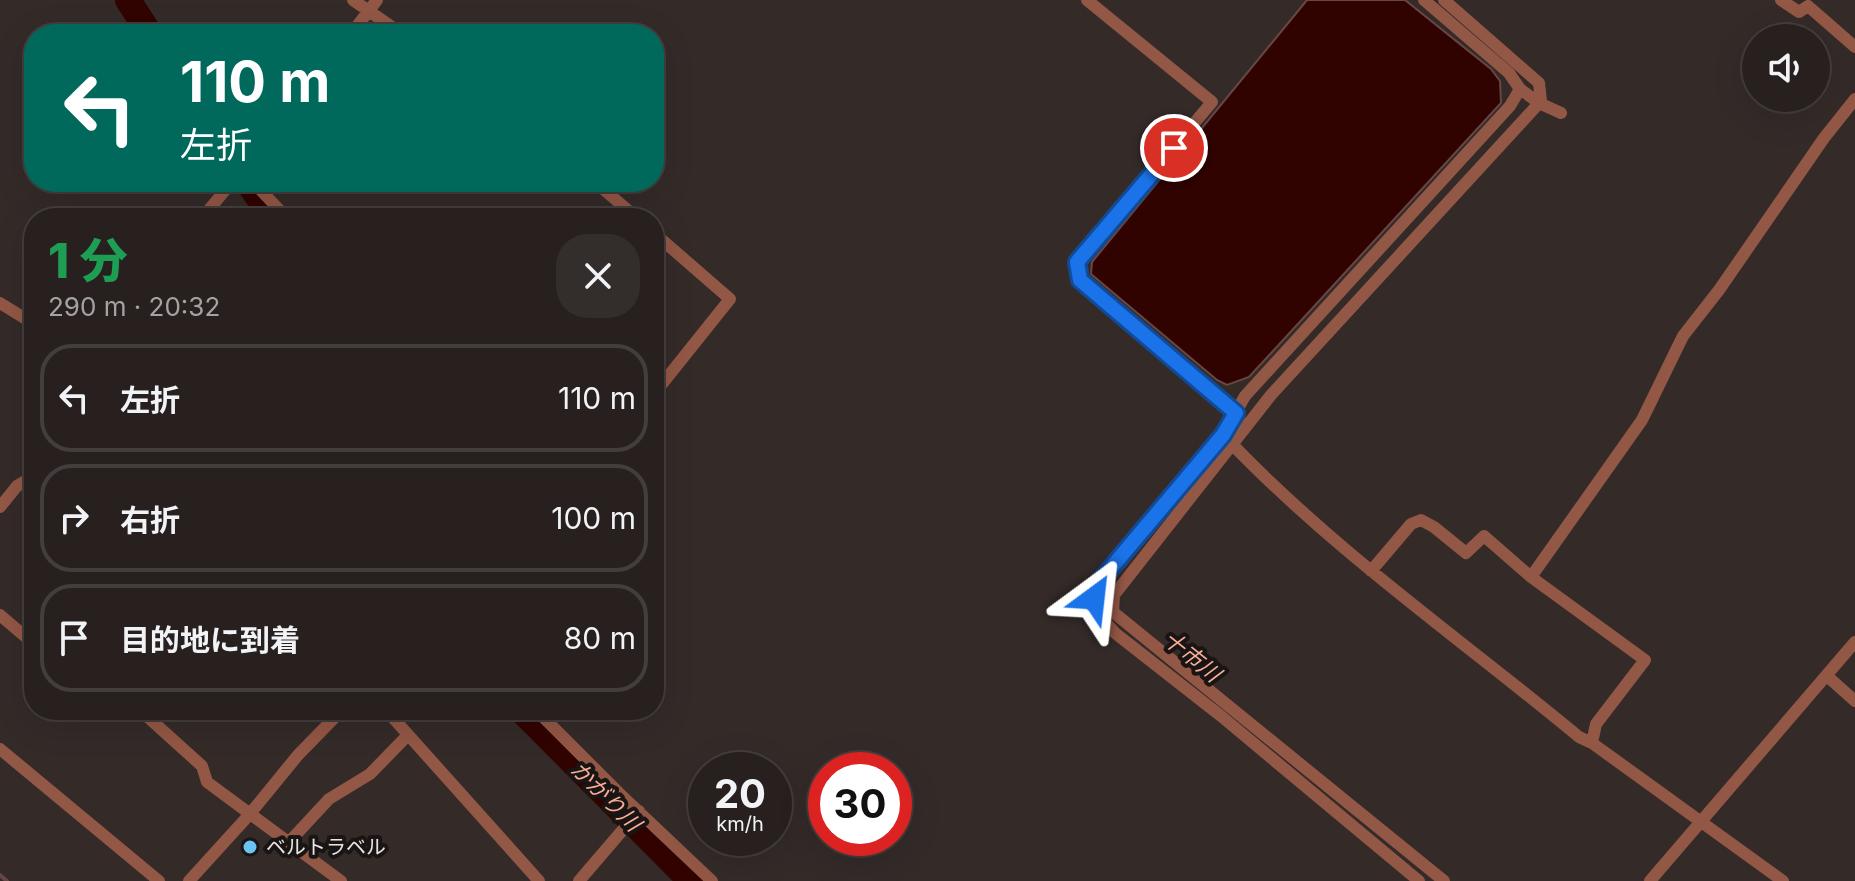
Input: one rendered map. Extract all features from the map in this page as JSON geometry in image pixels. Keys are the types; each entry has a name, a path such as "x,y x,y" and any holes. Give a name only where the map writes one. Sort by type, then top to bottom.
{"street":[{"path":"353,0 373,5 392,24"},
{"path":"1087,0 1212,102 1077,262 1080,280 1236,413"},
{"path":"1424,0 1509,73 1520,89 1539,103 1561,113"},
{"path":"1444,0 1539,83 1539,103 1271,395 1114,595 1113,612 1444,881"},
{"path":"1781,0 1799,12 1808,6 1855,47"},
{"path":"359,24 373,5"},
{"path":"1419,881 1221,716 1115,633 1094,609 1095,587 1223,435 1245,396 1510,106 1520,89"},
{"path":"1531,577 1642,420 1683,336 1855,99"},
{"path":"210,208 224,192"},
{"path":"262,192 278,208"},
{"path":"607,192 625,208"},
{"path":"664,242 730,299 664,382"},
{"path":"0,303 24,318"},
{"path":"1223,435 1371,571 1579,737 1592,743 1783,881"},
{"path":"0,507 24,482"},
{"path":"1371,571 1411,524 1421,520 1466,553 1484,536 1531,577 1645,660 1596,724 1592,743"},
{"path":"0,615 24,635"},
{"path":"1650,881 1855,642"},
{"path":"1827,676 1855,701"},
{"path":"151,720 202,766 207,782 341,881"},
{"path":"189,881 332,720"},
{"path":"395,720 539,881"},
{"path":"546,720 712,881"},
{"path":"290,841 329,799 370,774 408,735"},
{"path":"0,749 159,881"},
{"path":"579,881 639,811"}],"shaded area":[{"path":"1307,0 1405,0 1491,69 1500,81 1501,103 1249,377 1227,385 1217,380 1091,274 1092,262"}],"waterway":[{"name":"かがり川","path":"128,0 144,24"},
{"name":"かがり川","path":"255,192 265,208"},
{"name":"十市川","path":"1109,609 1102,592 1244,419"},
{"name":"かがり川","path":"531,720 691,881"},
{"path":"0,875 7,881"}],"place":[{"name":"ベルトラベル","path":"250,847"}],"route":[{"path":"1094,598 1095,587 1223,435 1236,413 1080,280 1077,262 1174,148"}]}
